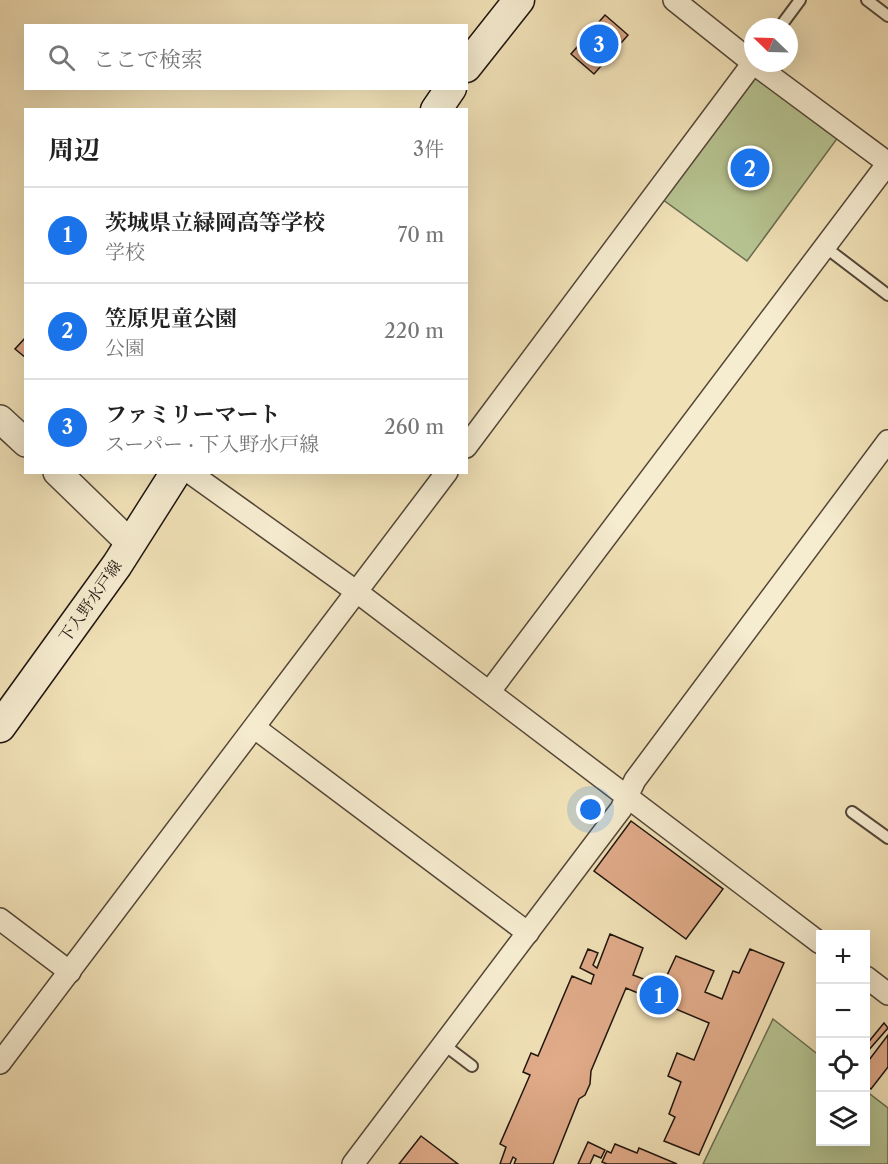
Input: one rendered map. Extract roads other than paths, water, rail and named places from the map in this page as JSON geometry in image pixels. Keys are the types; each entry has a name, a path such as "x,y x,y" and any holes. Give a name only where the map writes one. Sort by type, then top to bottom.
{"main road":[{"path":"468,64 519,0"},
{"path":"437,108 450,90"},
{"name":"下入野水戸線","path":"0,727 117,566 175,474"}],"street":[{"path":"674,0 744,56"},
{"path":"468,444 746,72"},
{"path":"490,691 888,163 765,72"},
{"path":"0,419 24,441"},
{"path":"353,1164 621,809 635,780 888,441"},
{"path":"59,474 130,543"},
{"path":"192,474 490,691 816,940"},
{"path":"0,1063 446,474"},
{"path":"255,728 528,933"},
{"path":"0,919 70,972"},
{"path":"870,980 888,994"}],"lane":[{"path":"787,18 800,0"},
{"path":"867,0 888,16"},
{"path":"825,247 888,295"},
{"path":"852,812 888,838"},
{"path":"443,1044 472,1066"}],"place":[{"name":"ファミリーマート","path":"599,44"},
{"name":"笠原児童公園","path":"750,168"},
{"name":"茨城県立緑岡高等学校","path":"659,995"}]}
